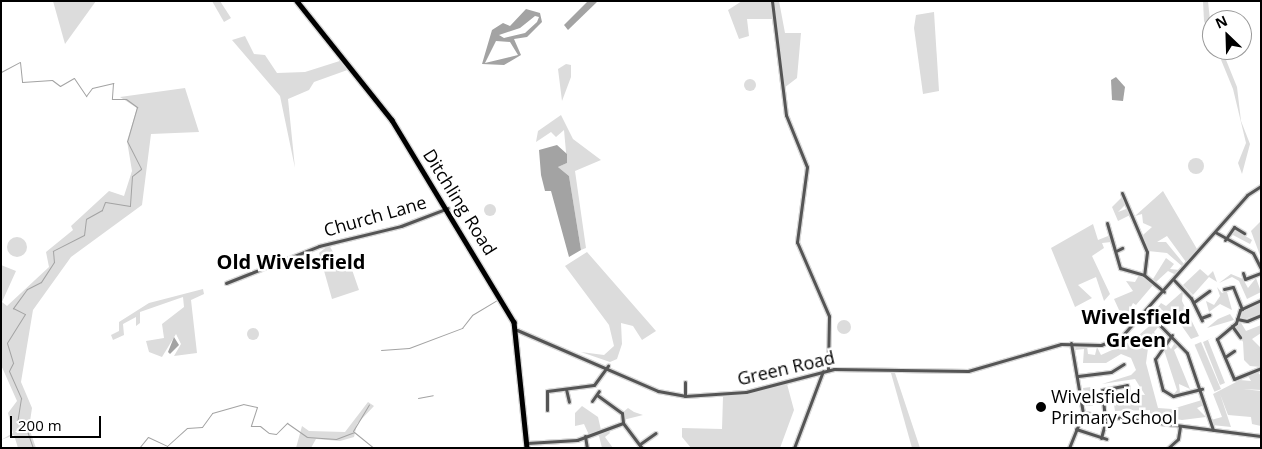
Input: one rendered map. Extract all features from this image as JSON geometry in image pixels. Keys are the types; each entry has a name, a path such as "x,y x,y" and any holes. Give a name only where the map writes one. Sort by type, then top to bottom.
{"main road":[{"name":"Ditchling Road","path":"297,1 392,120 448,208 517,330 527,446"}],"street":[{"path":"772,1 784,110 808,168 797,242 829,316 828,370"},
{"name":"Green Road","path":"517,330 552,349 608,366 658,391 685,396 746,392 828,370 957,373 1071,343 1110,342 1147,312 1215,232 1261,186"},
{"path":"1122,193 1147,252 1144,275"},
{"name":"Church Lane","path":"226,283 319,246 401,226 448,208"},
{"path":"1105,226 1124,270"},
{"path":"1225,240 1234,227 1244,233"},
{"path":"1215,232 1225,240 1253,254 1261,271 1245,279 1243,273"},
{"path":"1116,250 1122,248"},
{"path":"1124,270 1144,275 1164,292"},
{"path":"1121,275 1124,270"},
{"path":"1174,280 1194,302 1202,320 1208,315"},
{"path":"1224,289 1233,287 1242,308"},
{"path":"1194,302 1208,291"},
{"path":"1261,300 1242,308 1232,326 1217,339 1234,379 1261,368"},
{"path":"1147,312 1172,334 1186,351 1202,389 1213,430"},
{"path":"1237,319 1247,321 1261,315"},
{"path":"1232,326 1240,337"},
{"path":"1172,334 1155,359 1163,390 1173,396 1202,389"},
{"path":"1069,448 1083,413 1071,343"},
{"path":"1225,357 1234,351"},
{"path":"1078,376 1111,372 1124,364"},
{"path":"546,410 547,391 594,385 608,366"},
{"path":"794,448 823,371"},
{"path":"685,382 685,396"},
{"path":"1101,438 1105,421 1102,390 1127,385 1128,389"},
{"path":"566,389 569,402"},
{"path":"592,401 599,391"},
{"path":"596,395 622,413 623,423 641,446 656,433"},
{"path":"1083,413 1105,421 1261,436"},
{"path":"527,446 585,436 623,423"},
{"path":"1168,448 1178,440 1180,427"},
{"path":"1076,429 1106,439"},
{"path":"585,436 587,448"}],"shaded area":[{"path":"53,1 96,1 65,44"},
{"path":"212,1 220,1 231,18 224,22"},
{"path":"588,1 598,1 568,30 564,25"},
{"path":"742,1 779,1 785,33 801,33 797,78 784,88 774,19 747,19 749,36 739,39 728,10"},
{"path":"1203,1 1208,1 1209,10 1203,10"},
{"path":"526,9 540,13 542,22 527,37 514,39 521,55 504,65 482,64 492,30 503,23 510,26","holes":["535,16 539,17 537,22 525,33 504,38 499,35 520,28","496,41 510,42 518,55 485,63"]},
{"path":"934,12 939,91 923,94 914,28 916,15"},
{"path":"245,36 254,54 265,55 277,73 305,72 346,59 353,68 314,82 309,90 288,99 295,168 280,96 232,40"},
{"path":"1221,60 1226,60 1237,87 1241,121 1250,144 1242,174 1238,163 1246,143 1233,89"},
{"path":"566,64 571,65 571,77 562,101 558,69"},
{"path":"1116,77 1125,87 1123,101 1112,100 1111,80"},
{"path":"748,79 752,79 756,85 752,91 748,91 744,87 744,83"},
{"path":"185,88 199,132 151,134 142,205 71,257 33,310 21,382 32,408 29,428 36,448 18,448 14,435 1,440 13,433 8,413 17,401 1,365 1,265 16,271 2,302 7,306 49,267 46,252 73,230 71,226 109,191 124,196 132,171 127,141 137,108 120,97"},
{"path":"561,115 573,139 601,160 575,171 586,248 581,250 569,176 558,167 567,163 564,130 556,137 551,132 536,142 538,131"},
{"path":"557,145 567,154 567,163 558,167 569,176 581,250 569,257 551,191 545,191 541,175 539,150"},
{"path":"1193,158 1199,158 1204,163 1202,172 1193,174 1188,169 1188,163"},
{"path":"1163,191 1197,249 1186,262 1167,236 1157,242 1166,242 1184,264 1183,267 1167,253 1148,251 1143,235 1152,227 1143,223 1142,214 1135,216"},
{"path":"1122,197 1125,205 1118,212 1126,209 1130,215 1118,221 1112,207"},
{"path":"492,204 495,205 495,215 488,216 485,215 484,208 485,205"},
{"path":"1261,221 1261,258 1251,231"},
{"path":"1093,224 1098,240 1108,236 1111,242 1102,243 1104,248 1092,256 1110,294 1104,301 1096,277 1078,285 1092,298 1075,307 1051,248"},
{"path":"1234,229 1252,240 1250,244 1231,234"},
{"path":"17,237 24,240 27,247 24,254 17,257 10,254 7,247 10,240"},
{"path":"329,245 340,264 349,261 359,290 332,299 319,253"},
{"path":"587,252 656,331 642,340 633,326 621,323 622,344 617,359 610,362 581,352 604,355 614,346 609,325 565,266"},
{"path":"1166,258 1174,264 1170,269 1180,270 1176,275 1168,271 1156,282 1153,279"},
{"path":"1200,269 1208,276 1213,271 1217,282 1209,277 1193,295 1183,285"},
{"path":"1231,274 1243,279 1248,288 1256,278 1261,292 1247,299 1239,281 1232,277 1219,283"},
{"path":"1139,275 1153,285 1136,305 1133,303 1124,321 1114,299 1133,291 1126,281 1135,282"},
{"path":"1217,287 1222,293 1230,289 1227,292 1232,310 1220,304 1209,312 1206,301 1214,305 1220,296"},
{"path":"203,289 204,294 191,300 197,353 174,356 181,344 176,334 162,357 149,352 146,341 164,338 162,324 184,307 183,297 140,312 140,323 136,326 136,317 123,324 124,335 113,340 111,335 119,331 119,322 149,303"},
{"path":"1183,291 1182,301 1199,336 1191,339 1172,312 1169,315 1158,307 1161,303 1166,306"},
{"path":"1261,301 1261,314 1241,320 1241,310"},
{"path":"1230,314 1234,320 1207,328 1218,319"},
{"path":"844,320 849,322 851,327 849,332 844,334 839,332 837,327 839,322"},
{"path":"1240,321 1246,331 1261,325 1261,333 1252,339 1261,348 1261,367 1250,366 1244,360 1243,342 1236,329"},
{"path":"1154,322 1159,326 1154,332 1161,342 1159,346 1149,341 1146,363 1158,408 1172,409 1202,400 1204,405 1197,408 1206,417 1182,420 1150,415 1150,410 1115,411 1112,393 1145,395 1135,379 1102,384 1131,375 1136,370 1131,358 1121,354 1106,363 1083,363 1084,349 1075,350 1076,345 1087,346 1088,354 1095,355 1097,347 1101,355 1132,341"},
{"path":"251,328 255,328 259,334 255,340 251,340 247,336 247,332"},
{"path":"174,337 179,345 170,354 168,352"},
{"path":"1214,337 1208,340 1225,383 1220,385 1203,342"},
{"path":"1176,341 1179,346 1174,350 1190,389 1179,384 1180,393 1174,394 1177,390 1163,347 1167,344 1171,349"},
{"path":"1201,342 1221,389 1214,392 1195,345"},
{"path":"1255,369 1261,376 1261,390 1243,389 1261,391 1261,426 1252,424 1251,417 1228,415 1220,394 1231,427 1212,425 1211,420 1222,417 1213,394 1240,380 1251,381 1248,376"},
{"path":"891,373 895,373 920,448 912,448"},
{"path":"787,384 794,410 780,448 691,448 682,437 682,428 722,429 723,397"},
{"path":"1091,387 1093,406 1086,406 1083,388"},
{"path":"368,402 374,406 357,424 354,437 340,441 316,439 311,448 296,448 302,426 309,431 345,432"},
{"path":"582,406 598,417 601,430 607,428 610,433 605,437 613,448 602,448 598,432 589,435 584,424 575,426 575,413"},
{"path":"628,408 643,415 623,420 622,413"}],"waterway":[{"path":"1,52 1,62"},
{"path":"1,72 20,62 22,82 52,80 60,86 74,78 86,96 92,88 113,83 112,99 126,99 137,107 127,141 141,169 132,176 130,206 105,202 102,210 86,219 84,235 53,251 54,262 41,282 27,289 13,308 25,314 7,343 13,363 9,371 21,398 17,422 25,425 33,448"},
{"path":"381,350 409,348 462,328 472,315 497,300"},
{"path":"418,398 433,395"},
{"path":"139,448 148,437 167,446 187,428 202,427 212,413 243,404 257,407 251,426 260,426 269,433 276,434 287,423 307,437 336,439 354,432 374,448"},
{"path":"353,431 369,404"},
{"path":"383,448 389,448"}],"place":[{"name":"Wivelsfield Primary School","path":"1041,407"}],"district":[{"name":"Old Wivelsfield","path":"291,261"},
{"name":"Wivelsfield Green","path":"1136,328"}]}
